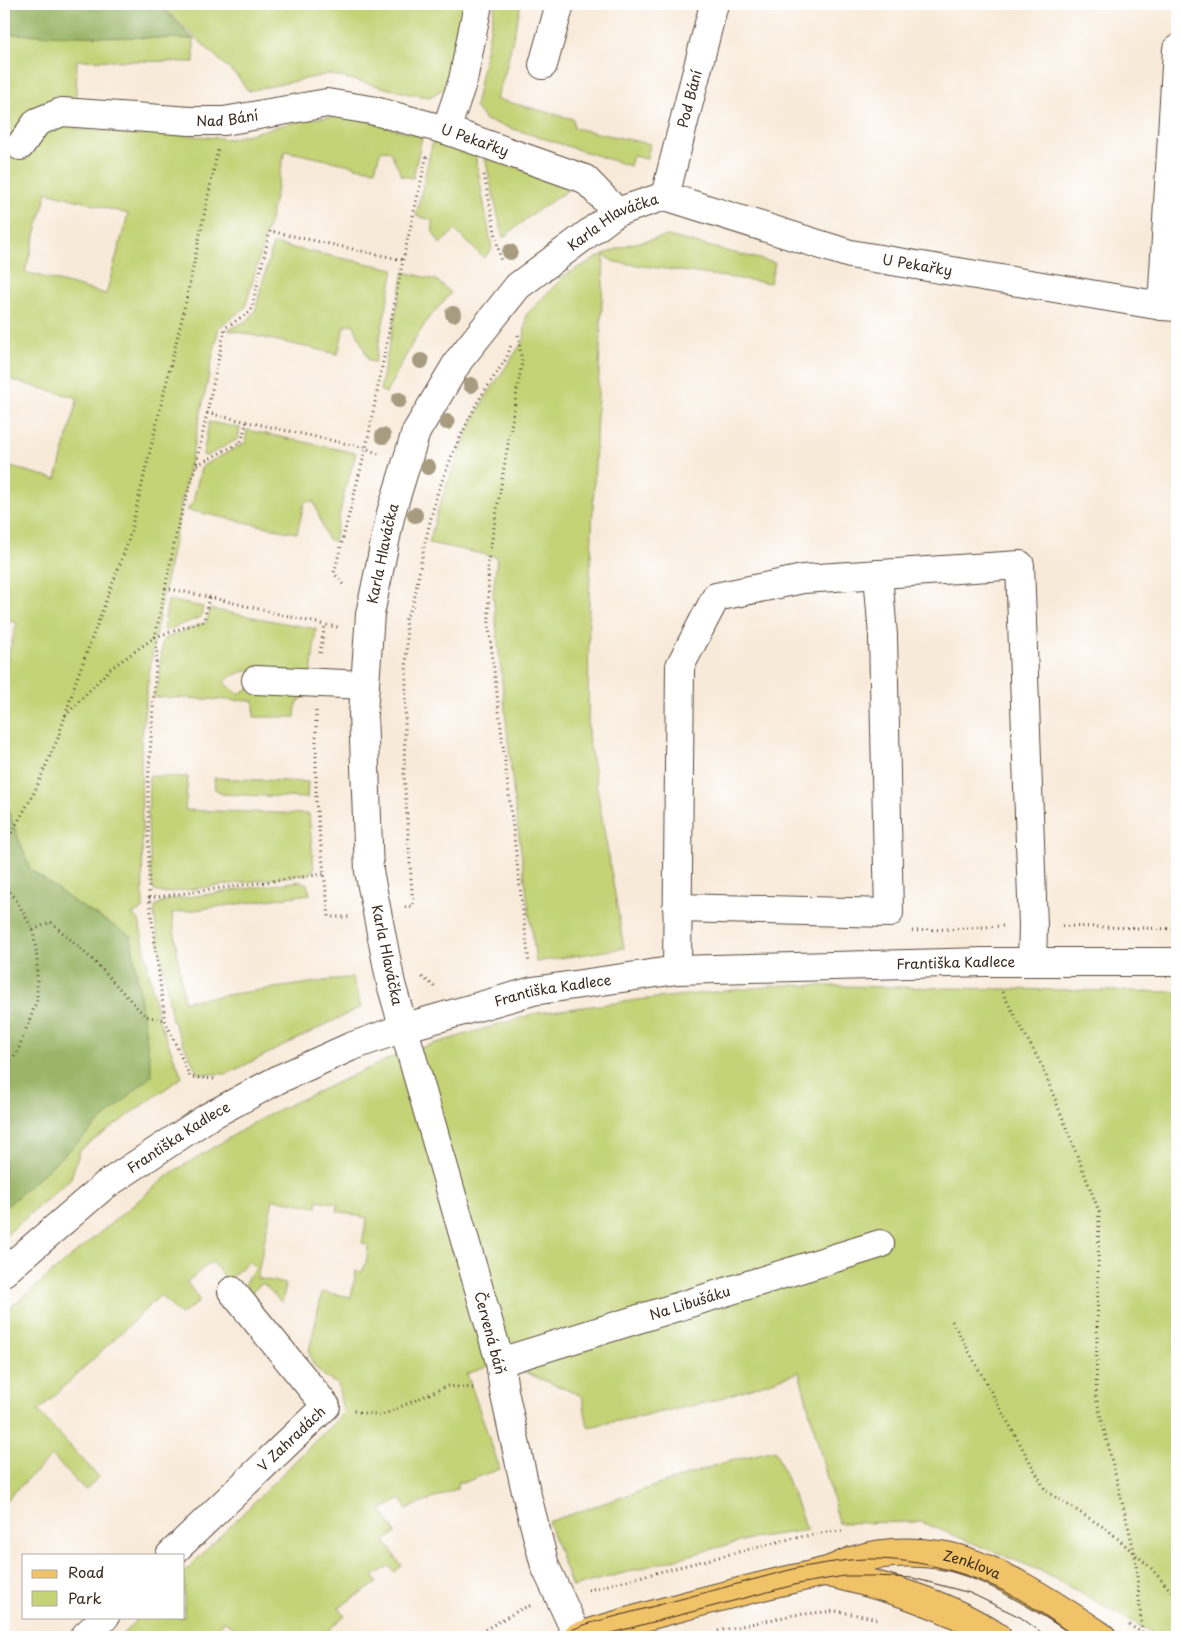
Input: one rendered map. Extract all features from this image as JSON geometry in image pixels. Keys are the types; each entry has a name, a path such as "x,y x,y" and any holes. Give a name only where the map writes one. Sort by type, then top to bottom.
{"main road":[{"name":"Zenklova","path":"578,1637 615,1625 825,1572 869,1556 914,1552 943,1556 996,1574 1032,1592 1102,1637"},
{"name":"Zenklova","path":"825,1572 901,1592 950,1612 997,1637"}],"street":[{"name":"U Pekařky","path":"478,4 463,80 439,129 585,179 617,212"},
{"path":"543,65 560,4"},
{"name":"Pod Bání","path":"665,196 714,4"},
{"path":"1170,306 1177,49"},
{"name":"Nad Bání","path":"20,146 37,122 62,112 190,121 224,121 327,103 371,110 439,129"},
{"name":"U Pekařky","path":"665,196 850,254 1170,306"},
{"name":"Karla Hlaváčka","path":"403,1028 391,984 369,870 363,713 370,614 391,513 416,432 459,360 518,286 617,212 665,196"},
{"path":"677,970 680,666 716,597 803,579 1020,566 1033,926 1032,962"},
{"path":"678,908 889,913 883,636 878,574"},
{"path":"256,680 365,685"},
{"name":"Františka Kadlece","path":"4,1272 104,1186 208,1117 279,1078 350,1047 403,1028 533,991 677,970 985,962 1177,962"},
{"name":"Červená báň","path":"403,1028 500,1362 504,1391 526,1492 545,1566 578,1637"},
{"name":"Na Libušáku","path":"500,1362 880,1244"},
{"name":"V Zahradách","path":"171,1554 326,1406 232,1291"},
{"path":"84,1637 104,1618"}],"path":[{"path":"4,846 34,796 58,738 77,678 128,542 184,310 224,121"},
{"path":"366,448 403,260 439,129"},
{"path":"484,143 480,156 502,271 518,286"},
{"path":"514,335 517,328 522,362 488,562 489,627 530,969"},
{"path":"398,908 413,906 404,774 406,620 413,606 436,497 454,450 478,401 507,357 512,342"},
{"path":"207,413 366,448 406,465"},
{"path":"196,465 241,442 247,421"},
{"path":"165,588 325,625"},
{"path":"64,717 110,670 155,637 204,620 209,597"},
{"path":"149,898 324,874"},
{"path":"4,884 15,898 32,930 37,958 37,1000 16,1053 4,1069"},
{"path":"32,930 51,922 94,961 146,1016 165,1020"},
{"path":"985,962 1042,1066 1099,1212 1096,1397 1135,1554 1142,1632"},
{"path":"418,971 422,978 437,988"},
{"path":"952,1321 1046,1491 1108,1530 1151,1568 1177,1598"},
{"path":"326,1406 380,1416 447,1386 504,1391"},
{"path":"472,1637 521,1609 538,1604"},
{"path":"716,1631 793,1615 836,1612 881,1620"}],"green space":[{"path":"4,4 158,4 194,39 4,34"},
{"path":"159,4 465,4 450,76 443,89 430,97 414,95 329,74 248,91 238,77"},
{"path":"495,4 521,4 505,73 496,99 573,119 574,128 650,144 647,159 633,156 630,166 485,120 475,107"},
{"path":"4,34 194,39 194,62 77,60 75,129 230,139 302,120 338,116 365,120 422,137 413,178 402,176 390,151 383,150 380,153 375,170 285,151 270,220 245,308 219,327 181,506 155,637 147,688 141,744 143,909 132,915 139,920 158,1018 182,1077 80,1150 71,1178 4,1237 4,671 17,623 4,619 4,465 56,479 78,398 4,378","holes":["47,192 128,214 106,294 25,272"]},
{"path":"433,140 475,154 492,249 484,258 455,230 440,244 433,232 432,220 416,216"},
{"path":"485,158 574,186 531,215 503,238"},
{"path":"668,236 775,263 770,283 614,262 604,255 589,601 588,735 624,948 536,962 515,807 493,594 497,557 429,543 438,509 465,437 485,398 524,340 526,315 565,275 604,254 630,244"},
{"path":"273,244 394,269 375,362 369,361 354,325 351,324 344,327 338,354 228,330 248,320 255,311"},
{"path":"404,272 436,280 451,293 428,319 412,344 386,393 380,390"},
{"path":"209,422 240,428 238,439 207,456 203,455"},
{"path":"247,430 356,453 344,494 334,541 327,539 314,502 307,501 304,504 297,533 187,510 193,502 201,468 245,443"},
{"path":"168,600 203,607 201,617 165,631 163,629"},
{"path":"210,609 316,629 311,675 245,671 230,677 224,683 239,694 249,688 310,694 298,702 295,717 254,717 254,701 153,697 159,681 162,642 166,638 207,622"},
{"path":"149,776 188,777 185,810 309,814 314,870 308,874 163,893 155,891 152,886 148,824"},
{"path":"214,778 308,782 307,798 222,794 215,789"},
{"path":"4,799 30,869 76,903 131,936 152,1075 4,1209 4,991 7,988 4,981"},
{"path":"300,881 307,884 310,894 172,913 184,1001 352,977 361,1007 227,1074 198,1074 172,1020 154,914 156,905 168,900"},
{"path":"783,985 1177,992 1177,1637 1160,1637 1039,1570 921,1522 839,1523 799,1372 706,1403 588,1427 582,1396 500,1362 467,1374 500,1469 462,1483 459,1481 457,1485 459,1488 407,1509 401,1499 381,1510 396,1533 385,1541 402,1566 394,1572 389,1566 373,1576 377,1583 338,1608 345,1615 321,1637 294,1637 286,1629 278,1637 243,1637 224,1620 212,1637 120,1637 138,1618 185,1618 185,1571 343,1413 338,1384 328,1379 319,1371 312,1361 309,1351 322,1292 351,1297 356,1271 362,1272 367,1259 368,1245 362,1243 367,1218 337,1211 338,1204 318,1200 317,1207 273,1199 257,1278 286,1284 282,1303 264,1284 261,1284 253,1291 252,1295 247,1291 245,1284 248,1277 256,1269 249,1261 228,1280 211,1262 187,1282 200,1301 180,1315 161,1295 38,1411 99,1477 85,1490 52,1456 4,1502 4,1313 171,1173 267,1115 397,1055 537,1013"},
{"path":"775,1450 807,1530 753,1538 572,1587 548,1522 726,1462"}],"tram line":[{"path":"552,1637 587,1624 797,1568 857,1559 896,1560 917,1563 957,1572 977,1579 1015,1597 1075,1637"},
{"path":"596,1637 798,1584 844,1576 913,1578 970,1593 1020,1617 1048,1637"}]}
